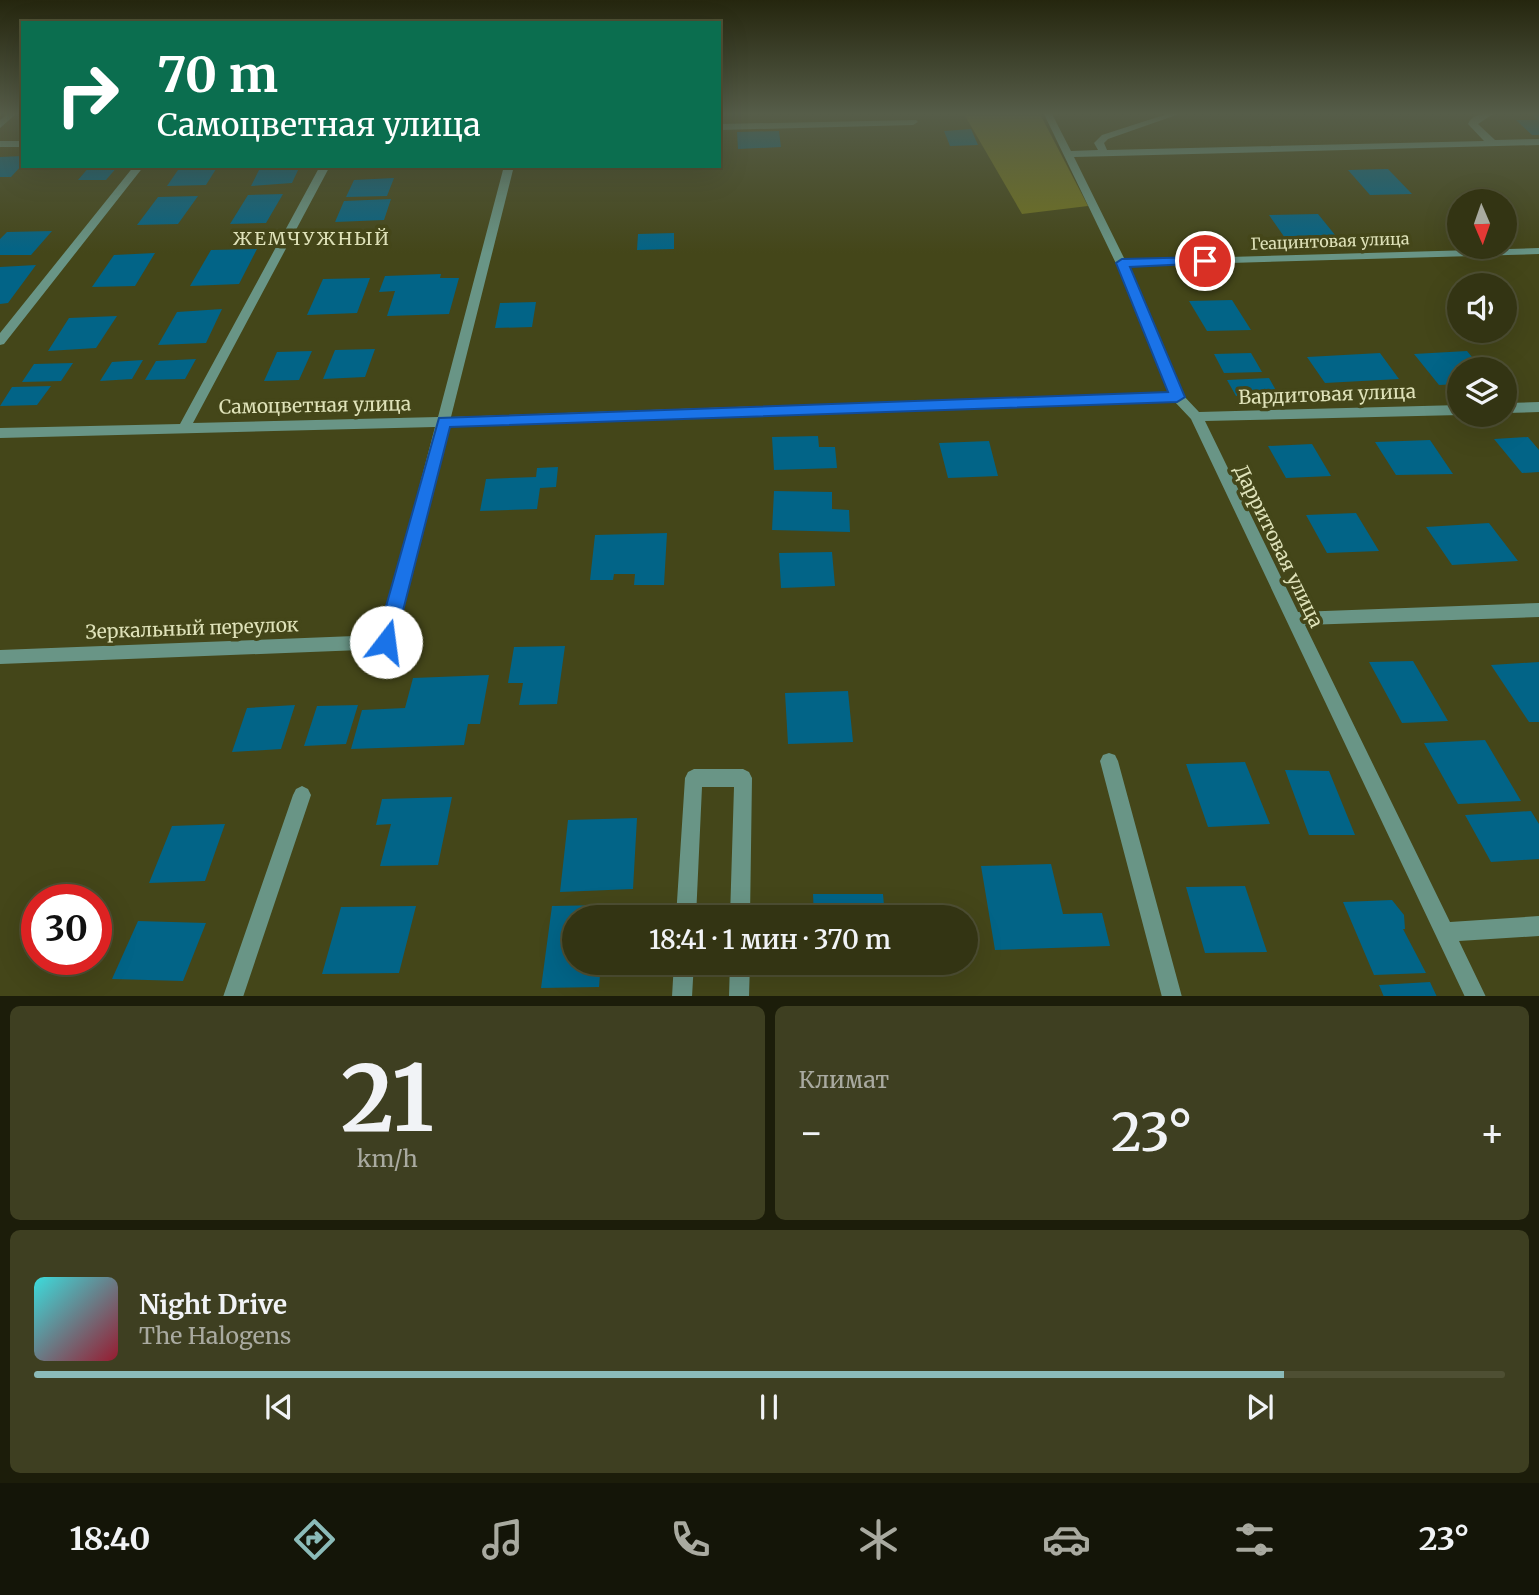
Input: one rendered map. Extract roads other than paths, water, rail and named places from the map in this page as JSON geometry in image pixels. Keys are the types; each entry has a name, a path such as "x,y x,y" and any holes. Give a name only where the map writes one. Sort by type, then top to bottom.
{"street":[{"name":"Дарритовая улица","path":"1071,160 1122,263 1177,397 1196,417 1476,996"},
{"path":"0,341 137,168"},
{"path":"185,427 324,168"},
{"path":"444,422 508,168"},
{"name":"Геацинтовая улица","path":"1122,263 1539,251"},
{"name":"Самоцветная улица","path":"0,433 444,422 1177,397"},
{"path":"1517,408 1539,407"},
{"name":"Вардитовая улица","path":"1196,417 1447,410"},
{"name":"Зеркальный переулок","path":"0,657 386,642 444,422"},
{"path":"1292,619 1539,610"},
{"path":"1109,761 1172,996"},
{"path":"687,905 694,778 743,778 740,905"},
{"path":"233,996 302,795"},
{"path":"1446,932 1539,926"},
{"path":"682,996 683,975"},
{"path":"739,996 740,975"}],"district":[{"name":"ЖЕМЧУЖНЫЙ","path":"312,238"}]}
